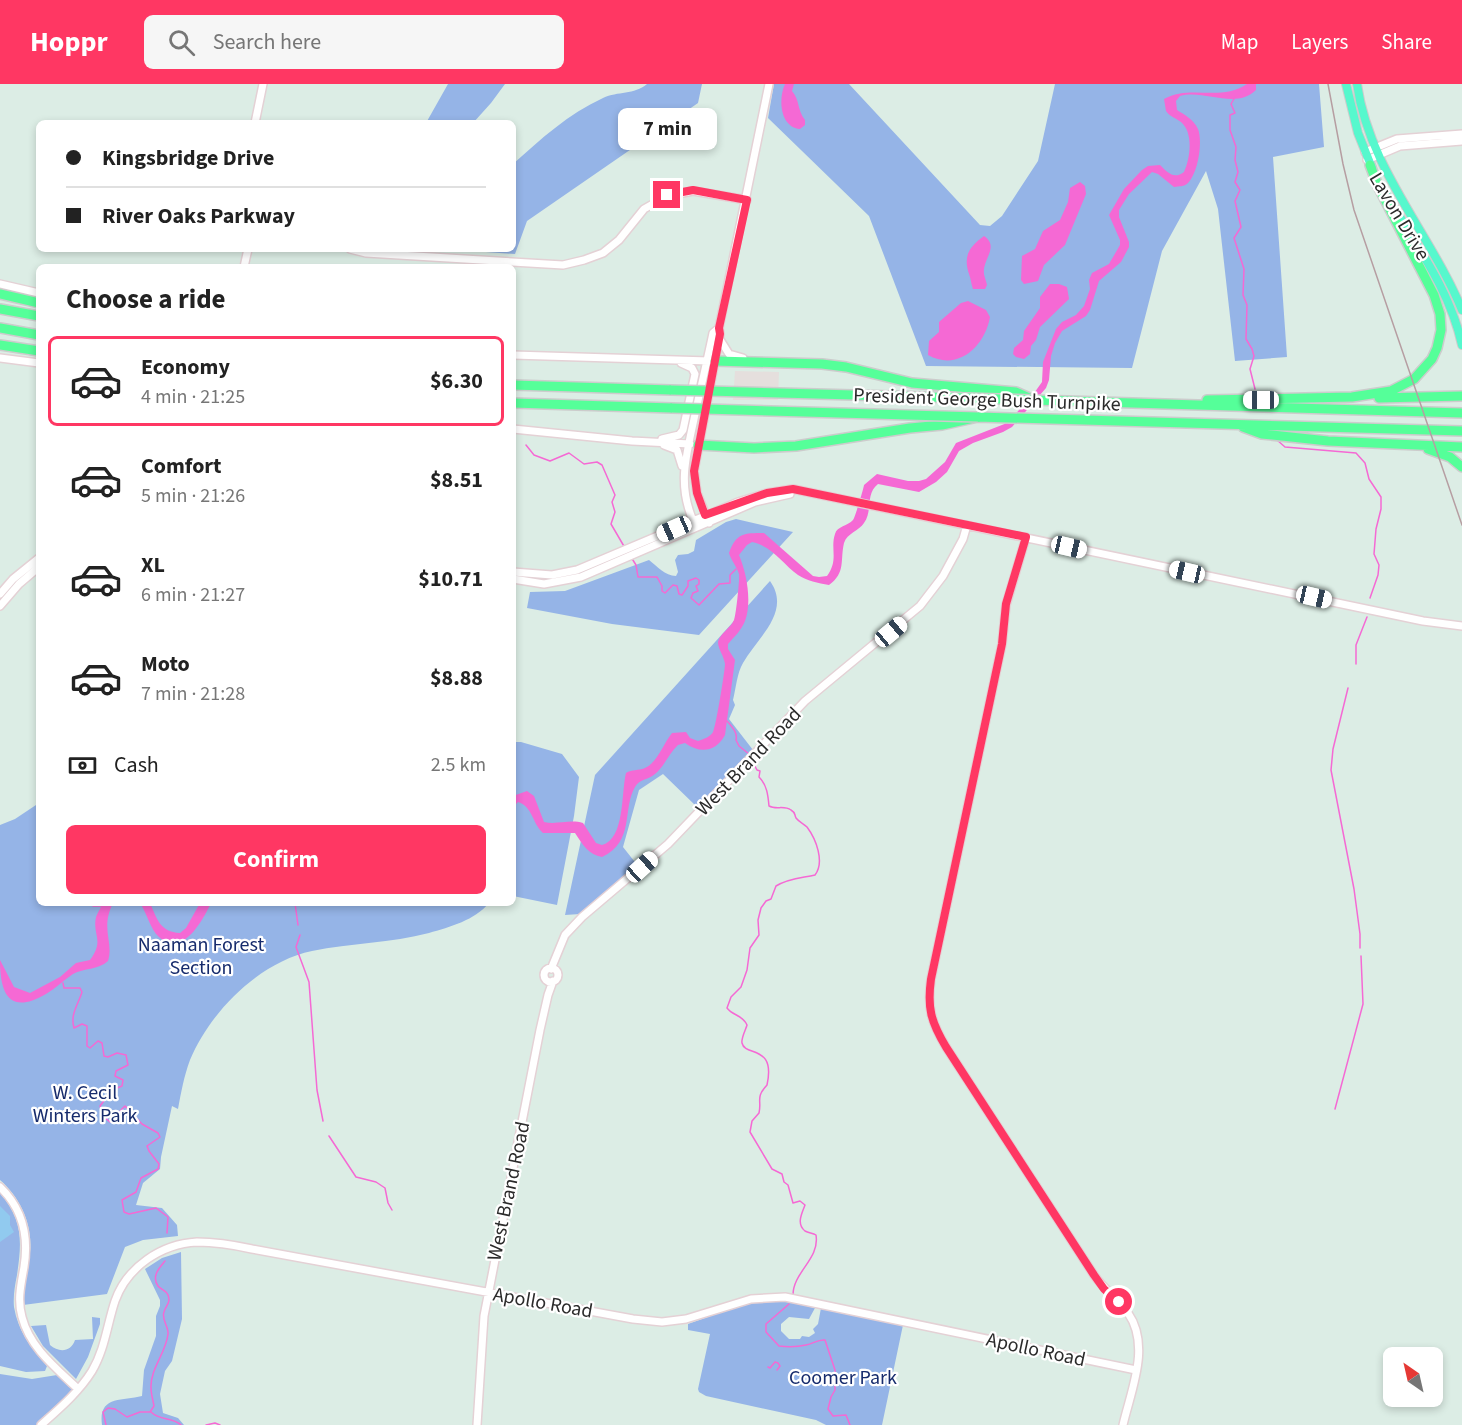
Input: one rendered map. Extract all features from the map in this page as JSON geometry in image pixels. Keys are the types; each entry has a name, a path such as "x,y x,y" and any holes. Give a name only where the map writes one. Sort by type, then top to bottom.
{"highway":[{"path":"1353,397 1391,391 1414,379 1432,359 1440,340 1441,330 1441,318 1434,295 1378,186 1368,159"},
{"path":"0,294 36,302"},
{"path":"0,309 36,315"},
{"path":"0,328 36,334"},
{"path":"0,345 36,351"},
{"path":"711,361 822,364 846,367 912,383 1016,393 1034,400"},
{"name":"President George Bush Turnpike","path":"516,385 1462,413"},
{"path":"1169,405 1195,400 1462,396"},
{"name":"President George Bush Turnpike","path":"516,403 1462,431"},
{"path":"693,444 728,447 796,446 942,425 978,417"},
{"path":"1238,425 1262,434 1328,441 1462,447"},
{"path":"1405,445 1430,449 1462,467"}],"main road":[{"name":"Lavon Drive","path":"1346,84 1352,113 1368,159 1435,274 1453,313 1462,345"},
{"name":"Lavon Drive","path":"1357,84 1364,118 1377,151 1414,222 1447,276 1462,310"}],"street":[{"path":"256,120 263,84"},
{"path":"683,472 693,444 711,361 719,338 719,328 769,84"},
{"path":"1368,159 1377,151 1407,137 1462,134"},
{"path":"1377,151 1408,144 1462,141"},
{"path":"366,252 573,264 612,247 644,209 667,195 693,190 747,200"},
{"path":"0,284 36,291"},
{"path":"1453,313 1462,310"},
{"path":"711,361 713,333 719,328"},
{"path":"719,338 729,354 754,362"},
{"path":"516,355 711,361"},
{"path":"0,358 36,363"},
{"path":"633,441 673,437 679,435 683,430 695,374 687,365 666,361"},
{"path":"516,429 633,441 693,444"},
{"path":"633,441 672,447 679,453 685,496 695,524"},
{"path":"693,444 695,485 709,522"},
{"path":"695,524 705,515 767,493 793,489 1461,627"},
{"path":"516,579 554,583 695,524 709,522 764,499 808,492"},
{"name":"West Brand Road","path":"554,970 565,935 582,917 668,844 814,693 920,606 943,576 963,539 967,525"},
{"path":"1026,537 1006,604 1002,644 931,979 929,1001 934,1028 946,1047 1094,1275 1134,1321 1140,1347 1123,1425"},
{"path":"0,594 36,561"},
{"path":"0,606 19,584 36,570"},
{"path":"516,572 579,574"},
{"path":"554,970 557,978 550,981 544,974 554,970"},
{"name":"West Brand Road","path":"477,1425 482,1337 488,1292 550,981"},
{"path":"0,1187 14,1203 23,1225 26,1251 19,1298 25,1326 37,1348 78,1389"},
{"name":"Apollo Road","path":"41,1425 78,1389 96,1362 109,1331 116,1300 130,1275 151,1256 196,1242 239,1246 633,1319 663,1322 686,1319 751,1299 785,1297 1136,1370"}],"shaded area":[{"path":"785,84 794,84 792,91 805,120 805,125 800,129 788,123 782,111"},
{"path":"1247,84 1256,84 1256,90 1248,96 1239,98 1189,95 1180,96 1176,101 1177,110 1189,118 1198,129 1199,157 1192,178 1185,185 1174,187 1152,172 1129,194 1119,210 1119,217 1129,247 1121,262 1099,281 1086,316 1062,331 1051,356 1046,388 1012,427 959,451 947,472 919,492 878,484 870,498 867,518 844,543 840,571 829,585 801,577 766,547 759,544 752,542 739,555 746,579 748,605 743,625 728,644 728,649 735,660 725,735 721,741 707,750 696,749 685,743 678,745 658,771 637,784 631,796 624,834 612,851 602,857 586,848 575,833 543,833 530,811 523,804 518,802 516,804 516,795 527,791 534,796 544,822 583,823 596,843 602,845 615,834 618,825 626,773 650,765 672,733 686,732 690,738 698,741 709,737 713,732 725,664 718,642 734,620 738,597 739,574 729,553 738,538 746,534 764,533 813,576 827,576 833,565 835,534 838,529 853,520 864,485 877,474 908,481 926,479 945,462 956,443 1007,423 1042,382 1043,362 1056,329 1062,322 1076,315 1084,306 1090,289 1089,280 1092,273 1109,264 1120,245 1109,215 1124,189 1148,166 1160,165 1174,175 1184,172 1189,153 1188,133 1181,122 1166,111 1164,99 1184,93 1216,93 1237,89"},
{"path":"1080,182 1085,186 1086,194 1065,245 1044,265 1038,281 1024,284 1021,280 1022,256 1035,249 1043,231 1060,220 1068,202 1070,188"},
{"path":"984,236 989,240 991,249 984,269 987,285 985,289 973,289 967,268 967,257 974,244"},
{"path":"1050,284 1067,287 1069,299 1040,327 1036,340 1031,346 1030,354 1024,359 1016,357 1013,354 1014,348 1023,340 1024,331 1040,308 1040,297"},
{"path":"968,301 986,310 990,317 982,338 968,353 959,358 939,359 928,355 929,341 939,332 939,322 961,303"},
{"path":"735,371 779,372 778,400 733,400"},
{"path":"102,906 112,906 107,928 108,961 100,966 73,974 50,992 34,1000 16,1002 10,998 2,983 0,960 14,987 30,993 60,977 76,963 90,960 97,947 96,917"},
{"path":"142,906 151,906 160,924 168,930 180,933 186,928 198,906 210,906 191,935 176,943 168,943 156,934"},
{"path":"0,1206 10,1216 10,1225 14,1232 0,1242"}],"green space":[{"path":"448,84 505,84 476,120 428,120"},
{"path":"647,84 702,84 698,103 527,221 516,251 516,161 555,128 590,104 614,94"},
{"path":"774,84 849,84 980,225 990,226 1002,216 1038,161 1055,84 1319,84 1324,147 1273,157 1287,357 1235,361 1218,209 1206,171 1162,251 1132,368 926,366 869,216 768,118"},
{"path":"487,252 516,252 515,254"},
{"path":"736,519 793,532 699,635 612,624 527,608 530,592 565,591 649,560 665,573 676,576 678,572 675,560 678,555 694,551 696,540 726,522"},
{"path":"770,581 776,592 775,614 741,667 733,700 735,705 729,719 753,750 697,807 663,774 639,790 623,847 638,866 580,914 565,915 595,775"},
{"path":"516,742 562,754 579,777 557,905 516,897"},
{"name":"W. Cecil Winters Park","path":"36,805 36,906 486,906 469,918 429,933 327,948 292,957 255,978 223,1007 199,1042 184,1078 178,1109 172,1106 160,1169 143,1183 136,1205 162,1208 177,1225 178,1236 143,1240 125,1247 107,1294 23,1305 30,1253 30,1233 20,1204 0,1180 0,825 15,819"},
{"path":"0,1193 13,1212 19,1231 20,1252 14,1299 16,1316 26,1339 47,1366 45,1371 26,1372 0,1366"},
{"path":"181,1252 182,1319 172,1361 165,1371 160,1394 163,1413 178,1418 184,1425 102,1425 102,1416 107,1404 142,1396 144,1370 156,1336 156,1316 160,1306 160,1300 145,1269 162,1258"},
{"name":"Coomer Park","path":"782,1300 815,1308 809,1319 789,1317 781,1324 781,1331 789,1339 809,1337 815,1333 813,1329 818,1324 821,1308 903,1325 882,1425 826,1425 816,1420 706,1396 699,1392 710,1334 688,1330 688,1324 750,1302"},
{"path":"92,1317 100,1318 100,1324 88,1357 76,1379 43,1346 31,1326 46,1325 50,1345 64,1350 71,1347 75,1340 93,1339"},
{"path":"0,1374 32,1379 57,1375 69,1387 71,1386 72,1391 38,1425 0,1425"}],"waterway":[{"path":"1235,97 1231,104 1235,113 1230,115 1230,130 1236,147 1235,160 1238,172 1235,182 1240,190 1235,201 1241,227 1234,238 1244,269 1243,295 1247,305 1246,339 1254,356 1250,369 1255,389"},
{"path":"1277,440 1285,447 1356,453 1365,463 1369,479 1381,497 1374,554 1379,565 1378,575 1370,598"},
{"path":"526,445 534,455 550,461 569,453 584,464 597,462 602,465 615,495 612,502 615,512 611,524 625,548"},
{"path":"631,557 636,565 638,577 657,577 665,593 673,585 677,586 679,594 682,595 688,586 688,581 696,578 699,580 696,586 698,591 693,593 691,598 699,605 719,584 730,583 730,575 736,569"},
{"path":"1356,664 1356,645 1367,617"},
{"path":"1348,688 1333,749 1331,770 1354,889 1360,948"},
{"path":"727,721 735,732 739,746 749,754"},
{"path":"752,761 760,771 759,777 768,794 769,806 786,808 794,812 796,818 810,832 819,857 818,870 815,875 776,886 771,899 766,901 761,908 758,920 759,935 750,948 747,970 741,987 731,997 727,1008 743,1019 747,1025 742,1043 748,1050 764,1057 769,1072 767,1085 761,1093 759,1113 752,1121 750,1132 772,1169 782,1174 793,1203 800,1201 805,1205 800,1218 802,1228 816,1235 814,1251 797,1279 793,1295"},
{"path":"93,906 102,906"},
{"path":"295,906 298,925"},
{"path":"300,935 296,947 309,982 317,1090 323,1121"},
{"path":"1335,1109 1363,1004 1361,956"},
{"path":"63,983 64,988 80,988 82,992 73,1023 74,1028 82,1024 87,1026 87,1046 90,1048 98,1041 102,1043 104,1056 108,1057 117,1053 126,1055 128,1065 116,1071 115,1076 123,1080 122,1086 112,1090 100,1106 104,1117 110,1122 125,1106 142,1124 158,1133 160,1137 147,1146 159,1164 158,1169 141,1178 136,1192 122,1200 124,1212 129,1214 156,1208 168,1217 167,1233"},
{"path":"329,1136 356,1177 376,1182 385,1188 392,1210"},
{"path":"106,1425 103,1412 108,1408 115,1409 127,1417 140,1412 150,1412 154,1406 151,1381 167,1341 168,1334 163,1315 169,1302 168,1295 158,1286 155,1279 165,1261"},
{"path":"789,1304 766,1324 766,1332 779,1346 799,1346 825,1340 835,1370 835,1390 828,1409 833,1416 846,1415 850,1425"},
{"path":"768,1367 770,1368 775,1362 780,1366 777,1370"},
{"path":"151,1412 158,1417 181,1425"},
{"path":"206,1425 215,1423 220,1425"}],"railway":[{"path":"1328,84 1354,210 1462,525"}],"route":[{"path":"667,195 693,190 747,200 719,328 720,334 694,471 697,493 705,515 767,493 793,489 1026,537 1006,604 1002,644 931,979 929,1001 931,1019 946,1047 1094,1275 1104,1289 1119,1302"}],"park label":[{"name":"Naaman Forest Section","path":"201,956"}]}
